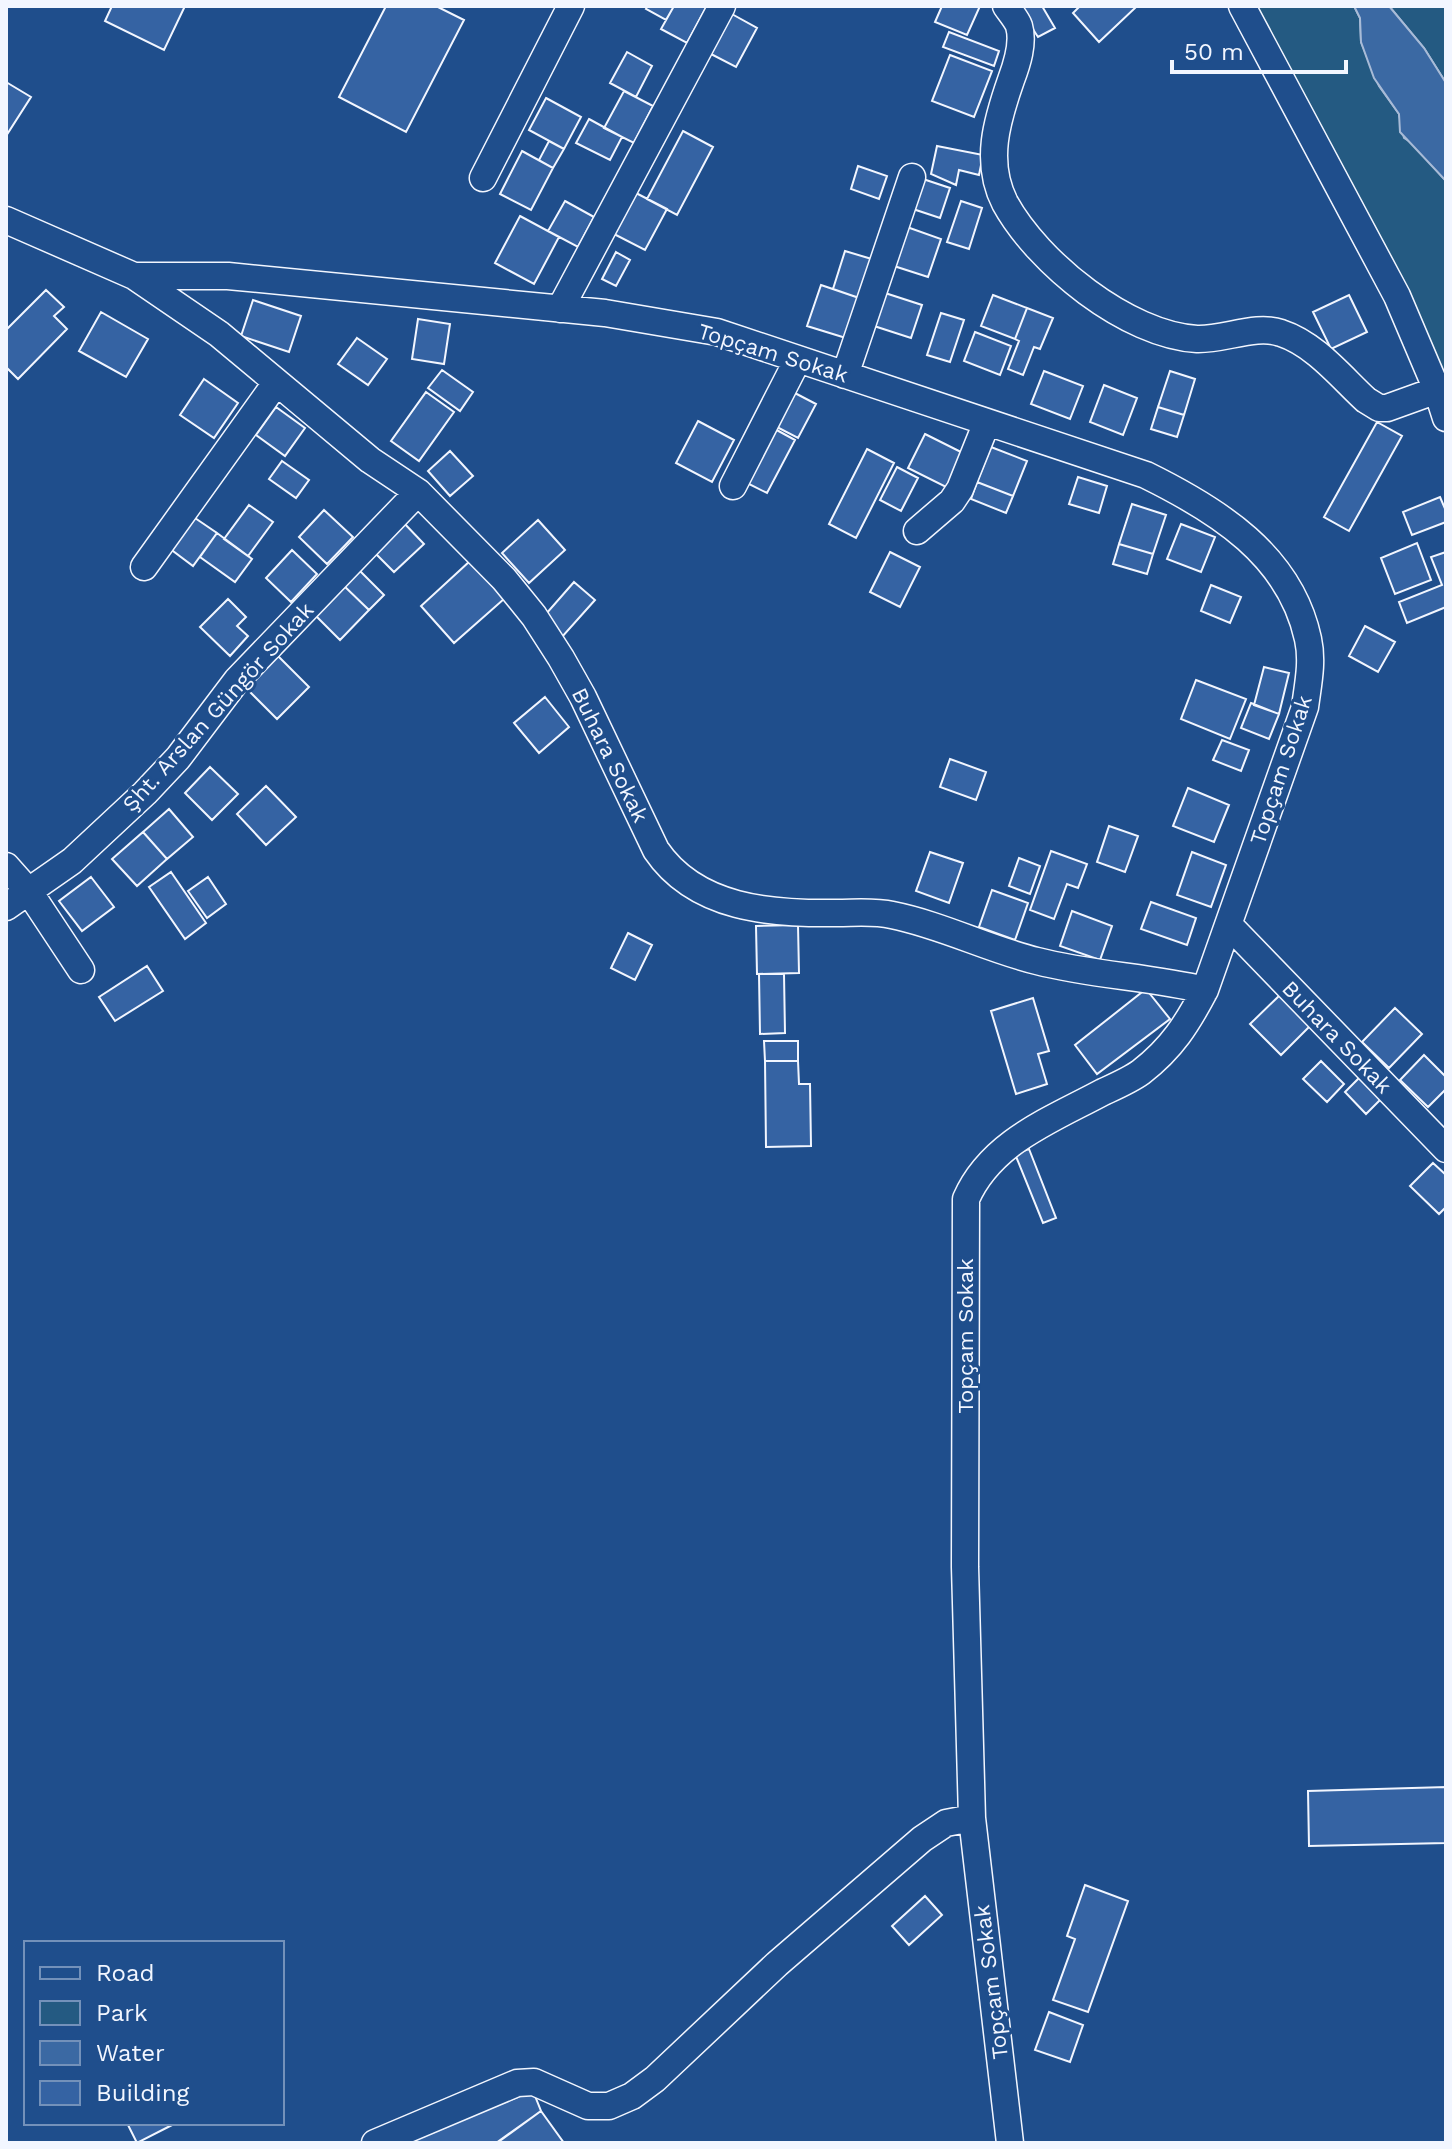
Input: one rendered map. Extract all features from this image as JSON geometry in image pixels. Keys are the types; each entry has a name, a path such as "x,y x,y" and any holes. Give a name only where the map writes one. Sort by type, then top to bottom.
{"street":[{"path":"483,178 571,6"},
{"path":"560,309 722,6"},
{"path":"1006,6 1019,26 1020,45 1017,64 996,124 996,181 1005,203 1021,226 1070,278 1140,323 1172,335 1215,339 1264,330 1278,331 1296,339 1379,408 1437,390"},
{"path":"1242,6 1397,296 1446,418"},
{"path":"845,375 912,177"},
{"name":"Topçam Sokak","path":"6,220 134,276 228,276 605,313 717,332 1146,475 1188,496 1248,537 1270,560 1287,586 1309,641 1310,672 1305,707 1205,990 1183,1032 1164,1052 1139,1073 1010,1144 989,1160 966,1199 965,1567 972,1818 1010,2143"},
{"name":"Buhara Sokak","path":"134,276 219,334 370,460 418,492 504,579 539,624 583,697 656,850 669,869 687,883 746,907 792,913 889,914 1034,961 1205,990"},
{"path":"733,486 798,359"},
{"path":"144,567 276,383"},
{"path":"917,531 952,501 960,489 987,422"},
{"name":"Şht. Arslan Güngör Sokak","path":"6,907 72,861 145,793 178,758 237,680 418,492"},
{"path":"6,866 30,893 81,970"},
{"name":"Buhara Sokak","path":"1229,925 1446,1149"},
{"path":"375,2143 517,2083 534,2082 588,2106 609,2106 632,2096 655,2079 777,1964 922,1839 946,1823 972,1818"}],"green space":[{"path":"1242,6 1354,6 1360,18 1361,42 1379,86 1399,114 1404,138 1446,181 1446,418"},
{"path":"1389,6 1446,6 1446,83 1424,48"}],"water":[{"path":"1354,6 1389,6 1424,48 1446,83 1446,181 1400,132 1399,114 1374,78 1361,42 1360,18"}],"building":[{"path":"112,6 185,6 164,50 105,21"},
{"path":"386,6 436,6 464,20 406,132 339,97"},
{"path":"648,6 674,6 666,20 646,9"},
{"path":"674,6 707,6 687,43 661,29"},
{"path":"942,6 980,6 967,35 935,22"},
{"path":"1018,6 1042,6 1055,28 1038,37"},
{"path":"1080,6 1135,8 1099,42 1073,13"},
{"path":"730,13 757,28 736,67 709,53"},
{"path":"949,32 999,51 994,66 943,47"},
{"path":"627,52 652,66 636,97 610,83"},
{"path":"950,55 992,71 974,117 932,101"},
{"path":"6,82 31,97 6,136"},
{"path":"624,91 653,106 634,143 604,128"},
{"path":"546,98 581,117 564,149 529,130"},
{"path":"589,119 622,137 610,160 576,143"},
{"path":"683,131 713,147 677,215 647,199"},
{"path":"549,141 564,149 553,168 539,160"},
{"path":"937,146 983,155 979,175 959,170 956,185 931,174"},
{"path":"522,151 553,168 531,210 500,194"},
{"path":"858,166 887,176 879,199 851,189"},
{"path":"923,179 950,188 940,218 913,209"},
{"path":"634,192 667,209 645,250 612,233"},
{"path":"565,201 594,217 578,247 548,231"},
{"path":"961,201 982,208 969,249 947,242"},
{"path":"520,216 559,237 534,284 495,263"},
{"path":"907,227 941,239 928,277 894,266"},
{"path":"845,251 875,260 862,299 833,289"},
{"path":"616,252 630,260 616,286 602,279"},
{"path":"821,285 862,299 849,339 807,326"},
{"path":"46,290 64,307 54,316 67,329 18,379 6,367 6,330"},
{"path":"882,292 922,305 911,338 871,325"},
{"path":"993,295 1027,308 1015,339 981,326"},
{"path":"1349,295 1367,332 1331,349 1313,312"},
{"path":"253,300 301,316 289,352 241,336"},
{"path":"1027,308 1053,318 1040,349 1034,347 1023,375 1008,369"},
{"path":"101,312 148,339 126,377 79,351"},
{"path":"941,313 964,320 950,362 927,355"},
{"path":"418,319 450,324 444,364 412,359"},
{"path":"975,332 1011,346 1000,375 964,361"},
{"path":"357,338 387,359 368,385 338,364"},
{"path":"442,370 473,392 460,411 428,388"},
{"path":"1044,371 1083,386 1070,419 1031,404"},
{"path":"1170,371 1195,379 1184,415 1158,407"},
{"path":"204,379 238,403 214,438 180,415"},
{"path":"1104,385 1137,398 1123,435 1090,422"},
{"path":"791,391 816,404 798,438 773,425"},
{"path":"426,392 454,412 419,461 391,441"},
{"path":"276,407 305,428 285,456 256,435"},
{"path":"1158,407 1184,415 1177,437 1151,429"},
{"path":"698,421 734,440 712,482 676,463"},
{"path":"1377,422 1402,436 1349,531 1324,517"},
{"path":"773,428 795,440 767,493 745,482"},
{"path":"925,434 965,454 948,488 908,468"},
{"path":"991,447 1027,461 1013,496 977,482"},
{"path":"867,449 894,463 856,538 829,524"},
{"path":"450,451 473,476 450,496 428,471"},
{"path":"282,461 309,480 296,498 269,479"},
{"path":"897,467 918,478 901,511 880,500"},
{"path":"1078,477 1107,486 1099,513 1069,504"},
{"path":"977,482 1013,496 1006,513 971,499"},
{"path":"1440,497 1446,511 1446,522 1412,535 1403,512"},
{"path":"1132,504 1166,515 1153,554 1119,544"},
{"path":"249,505 273,522 248,556 224,539"},
{"path":"324,510 353,537 327,564 299,537"},
{"path":"192,516 217,533 193,566 169,548"},
{"path":"538,520 565,550 529,583 502,553"},
{"path":"402,521 424,544 394,572 372,550"},
{"path":"1181,524 1215,537 1201,572 1167,559"},
{"path":"217,533 252,559 235,582 200,557"},
{"path":"1417,543 1431,580 1395,594 1381,558"},
{"path":"1119,544 1153,554 1147,574 1113,564"},
{"path":"292,550 317,574 291,602 266,578"},
{"path":"890,552 920,567 900,607 870,592"},
{"path":"1446,552 1446,607 1407,623 1399,602 1442,585 1431,557"},
{"path":"470,561 504,599 454,643 421,606"},
{"path":"356,567 384,595 369,610 341,583"},
{"path":"574,582 595,600 562,637 545,615"},
{"path":"341,583 369,610 340,640 312,612"},
{"path":"1211,585 1241,597 1230,623 1201,611"},
{"path":"228,599 246,617 237,626 248,636 230,656 200,627"},
{"path":"1365,626 1395,642 1378,672 1349,656"},
{"path":"277,655 309,687 277,719 245,687"},
{"path":"1264,667 1289,673 1279,714 1254,705"},
{"path":"1196,680 1246,699 1230,739 1181,719"},
{"path":"545,697 569,727 539,753 514,723"},
{"path":"1251,703 1279,714 1269,739 1241,728"},
{"path":"1222,740 1249,750 1241,771 1213,760"},
{"path":"950,759 986,772 976,800 940,787"},
{"path":"210,767 238,794 212,820 185,793"},
{"path":"266,786 296,817 266,845 237,814"},
{"path":"1188,788 1229,805 1214,842 1173,826"},
{"path":"169,809 193,837 167,859 143,832"},
{"path":"1109,826 1138,836 1125,872 1097,862"},
{"path":"143,832 167,859 137,886 112,859"},
{"path":"1051,851 1087,864 1078,888 1067,884 1054,919 1030,910"},
{"path":"930,852 963,863 949,903 916,891"},
{"path":"1192,852 1226,865 1211,907 1177,895"},
{"path":"1019,858 1040,866 1030,894 1009,886"},
{"path":"171,872 206,923 185,939 149,887"},
{"path":"91,877 114,907 82,931 59,901"},
{"path":"208,877 226,904 207,918 188,891"},
{"path":"992,890 1028,903 1015,940 979,927"},
{"path":"1151,902 1196,918 1187,945 1141,929"},
{"path":"1072,911 1112,926 1100,960 1060,946"},
{"path":"798,925 799,973 757,974 756,926"},
{"path":"628,933 652,945 635,980 611,968"},
{"path":"147,966 163,991 115,1021 99,997"},
{"path":"759,974 784,974 785,1033 760,1034"},
{"path":"1146,989 1170,1019 1097,1074 1075,1045"},
{"path":"1280,995 1310,1026 1281,1055 1250,1024"},
{"path":"1033,998 1049,1051 1038,1054 1047,1084 1016,1094 991,1011"},
{"path":"1395,1008 1422,1034 1389,1068 1362,1042"},
{"path":"764,1041 798,1041 798,1061 765,1061"},
{"path":"1424,1055 1446,1077 1446,1089 1428,1107 1400,1080"},
{"path":"765,1061 798,1061 799,1084 810,1084 811,1146 766,1147"},
{"path":"1321,1061 1344,1084 1327,1102 1303,1079"},
{"path":"1360,1077 1382,1098 1366,1114 1345,1092"},
{"path":"1029,1149 1056,1218 1043,1223 1015,1154"},
{"path":"1433,1163 1446,1175 1446,1207 1439,1214 1410,1186"},
{"path":"1446,1787 1446,1843 1309,1846 1308,1791"},
{"path":"1085,1885 1128,1901 1088,2012 1053,2000 1075,1939 1067,1936"},
{"path":"925,1896 942,1915 909,1945 892,1926"},
{"path":"1049,2012 1083,2025 1070,2062 1035,2050"},
{"path":"533,2091 541,2111 496,2143 403,2143"},
{"path":"541,2111 564,2143 497,2143"},
{"path":"128,2125 172,2125 137,2143"}]}
